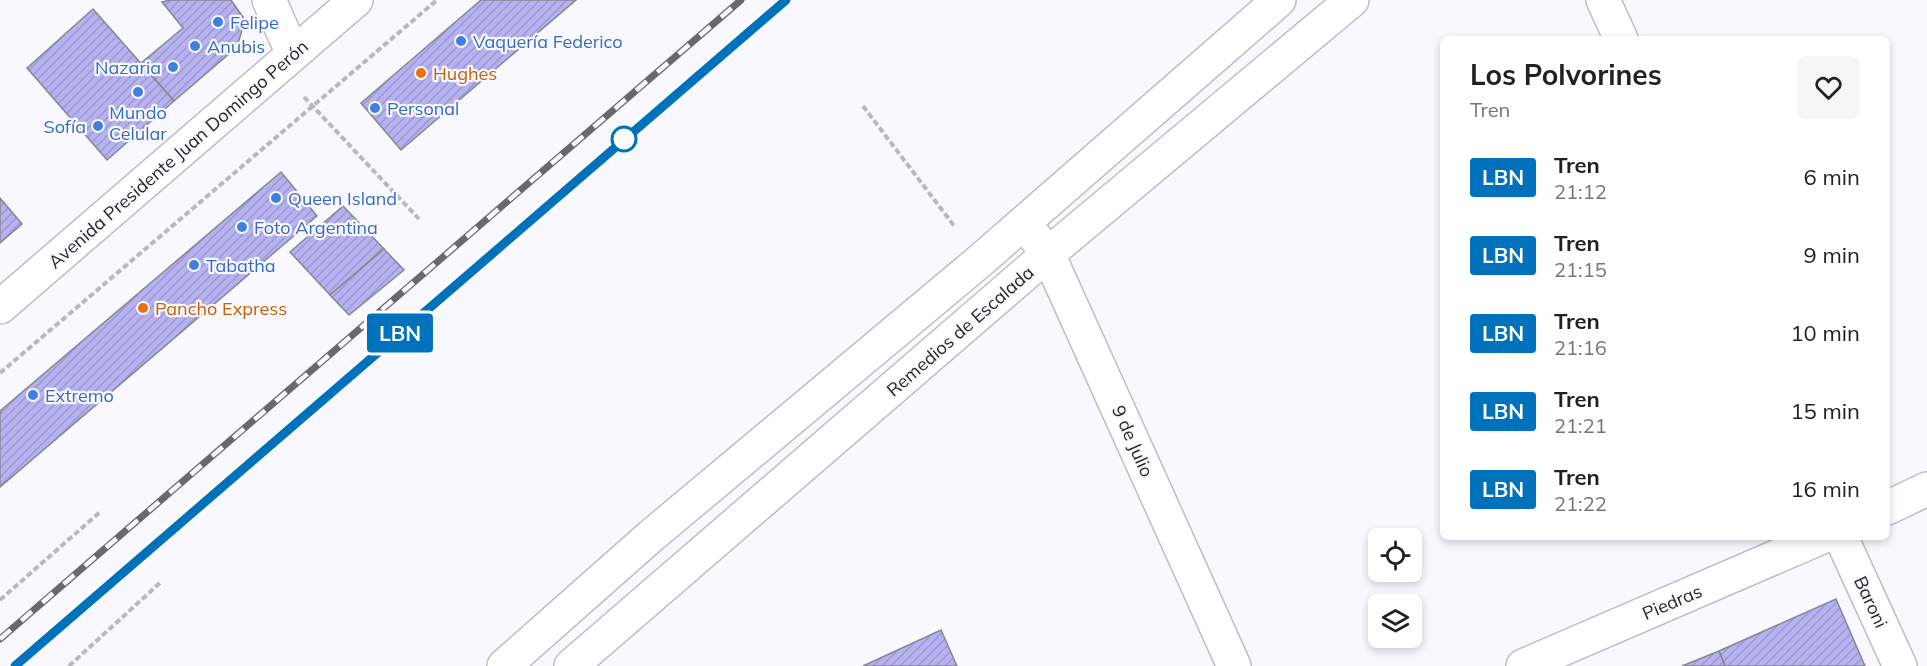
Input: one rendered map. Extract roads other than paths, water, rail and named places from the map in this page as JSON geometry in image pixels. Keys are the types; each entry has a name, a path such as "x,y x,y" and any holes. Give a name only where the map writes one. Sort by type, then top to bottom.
{"street":[{"path":"269,0 285,61"},
{"name":"Avenida Presidente Juan Domingo Perón","path":"0,308 356,0"},
{"path":"504,666 541,654 651,536 981,260 1279,0"},
{"name":"Remedios de Escalada","path":"571,666 1048,254 1352,0"},
{"path":"1603,0 1620,36"},
{"name":"9 de Julio","path":"1023,221 1048,254 1234,666"},
{"path":"1890,507 1927,489"},
{"name":"Piedras","path":"1523,666 1815,540"},
{"name":"Baroni","path":"1842,540 1900,666"}],"railway":[{"path":"0,639 741,0"},
{"path":"15,666 786,0"}],"train":[{"name":"LBN","path":"15,666 786,0"}],"place":[{"name":"Felipe","path":"218,22"},
{"name":"Vaquería Federico","path":"461,41"},
{"name":"Anubis","path":"195,46"},
{"name":"Nazaria","path":"173,67"},
{"name":"Hughes","path":"421,73"},
{"name":"Mundo Celular","path":"138,92"},
{"name":"Personal","path":"375,108"},
{"name":"Sofía","path":"98,126"},
{"name":"Queen Island","path":"276,198"},
{"name":"Foto Argentina","path":"242,227"},
{"name":"Tabatha","path":"194,265"},
{"name":"Pancho Express","path":"143,308"},
{"name":"Extremo","path":"33,395"}]}
